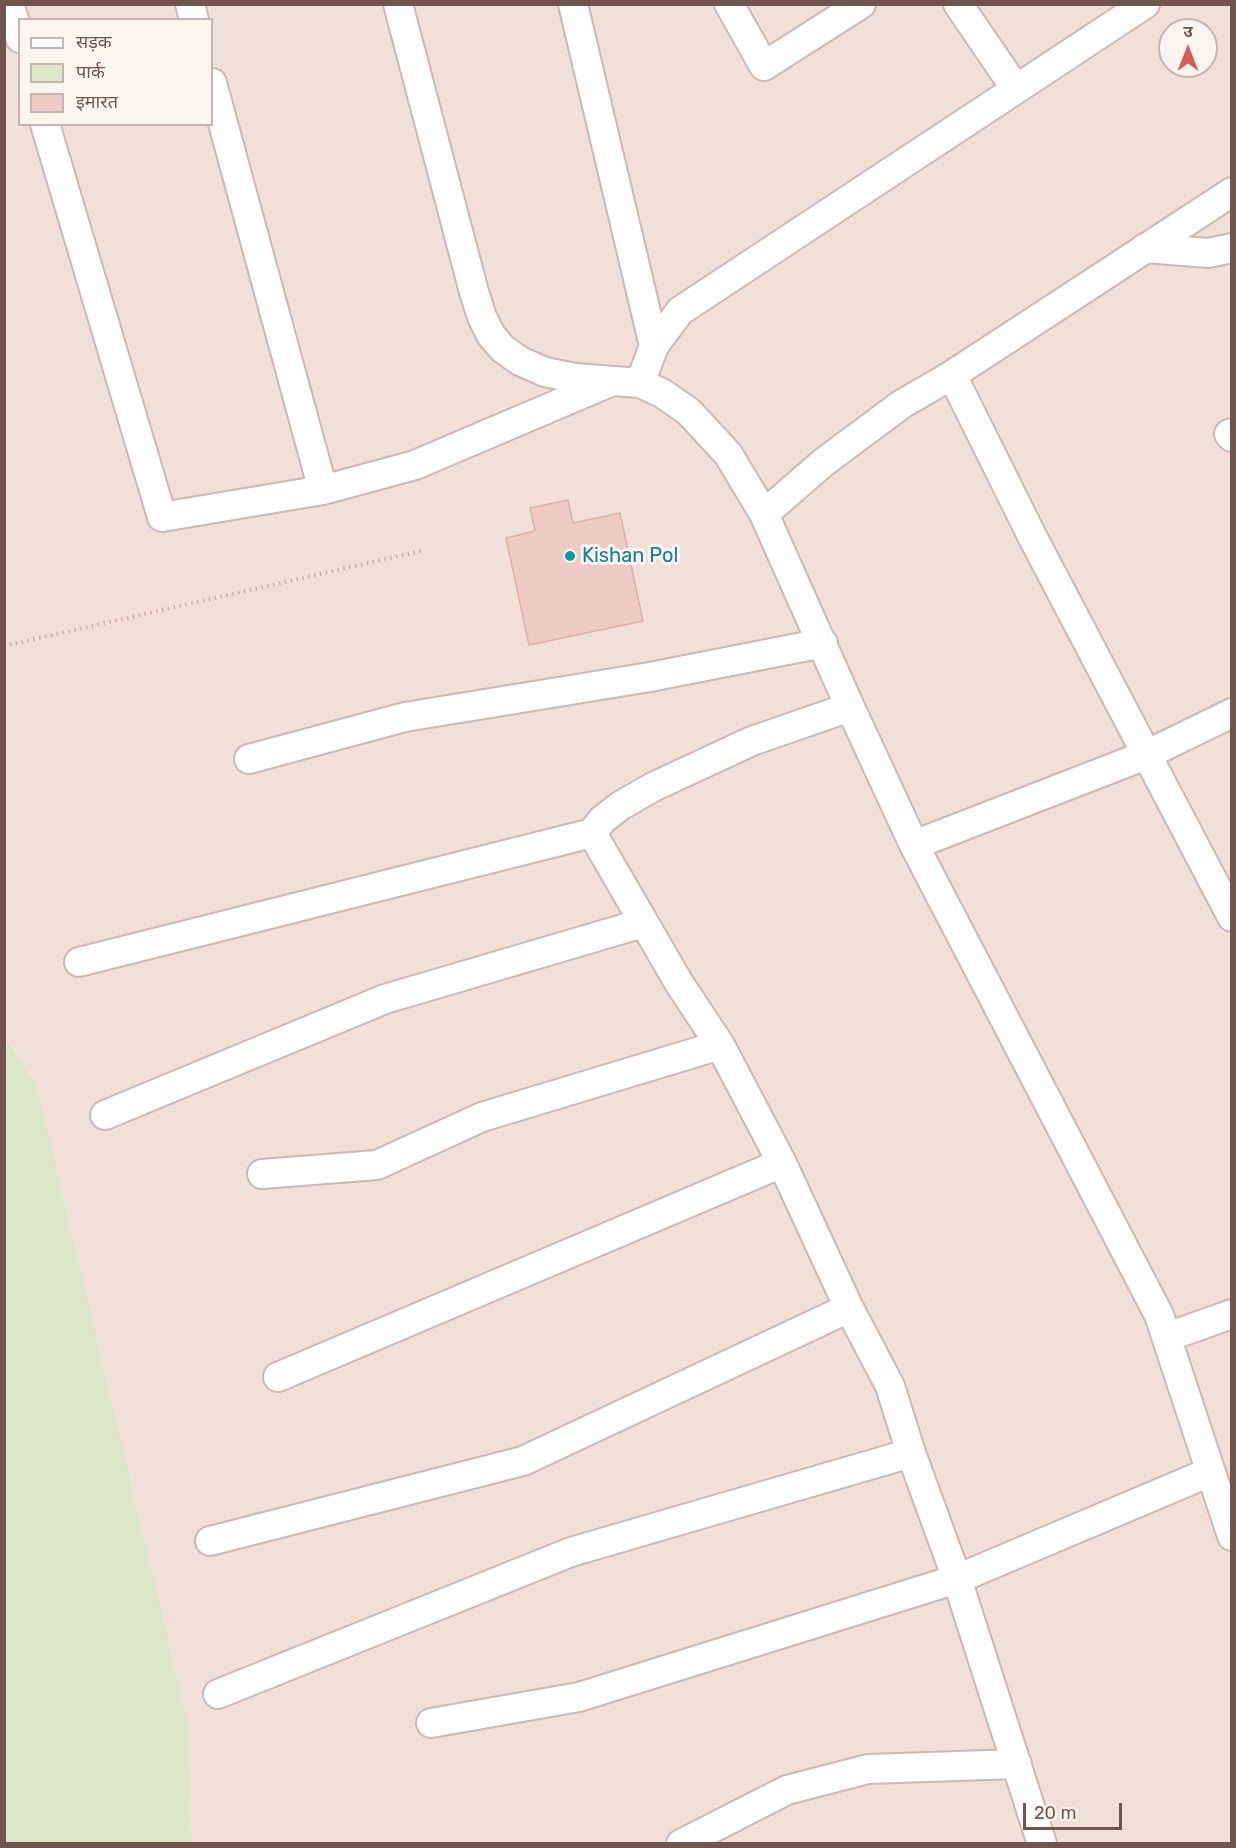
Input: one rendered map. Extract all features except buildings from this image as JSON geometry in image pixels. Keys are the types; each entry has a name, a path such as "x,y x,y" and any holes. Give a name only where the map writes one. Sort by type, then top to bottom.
{"street":[{"path":"9,4 18,32"},
{"path":"398,4 474,292 491,335 503,349 520,361 545,372 575,378 627,382 662,393 689,412 728,454 764,514 914,845 1158,1315 1232,1536"},
{"path":"573,4 654,346"},
{"path":"729,4 764,66 861,4"},
{"path":"958,4 1016,89"},
{"path":"46,126 162,517 323,490 415,465 627,382 680,311 1145,4"},
{"path":"213,88 323,490"},
{"path":"764,514 824,462 902,404 952,375 1232,192"},
{"path":"1145,248 1208,253 1232,248"},
{"path":"952,375 1033,538 1232,917"},
{"path":"249,759 405,717 650,677 823,642"},
{"path":"79,962 592,833 602,819 653,787 752,741 850,707"},
{"path":"914,845 1146,755 1232,714"},
{"path":"592,833 643,923 720,1045 782,1162 849,1308 890,1386 911,1453 957,1579 1042,1844"},
{"path":"105,1115 385,999 643,923"},
{"path":"262,1174 377,1165 482,1118 720,1045"},
{"path":"278,1377 782,1162"},
{"path":"210,1541 523,1461 849,1308"},
{"path":"1167,1337 1232,1314"},
{"path":"218,1694 571,1552 911,1453"},
{"path":"431,1723 579,1697 957,1579 1210,1472"},
{"path":"681,1844 788,1790 868,1769 1017,1764"}],"path":[{"path":"4,646 422,551"}],"shaded area":[{"path":"4,5 1231,5 1231,1843 192,1843 188,1723 37,1085 5,1035"}],"green space":[{"path":"4,1035 37,1085 188,1723 192,1843 5,1843"}],"place":[{"name":"Kishan Pol","path":"570,556"}]}
